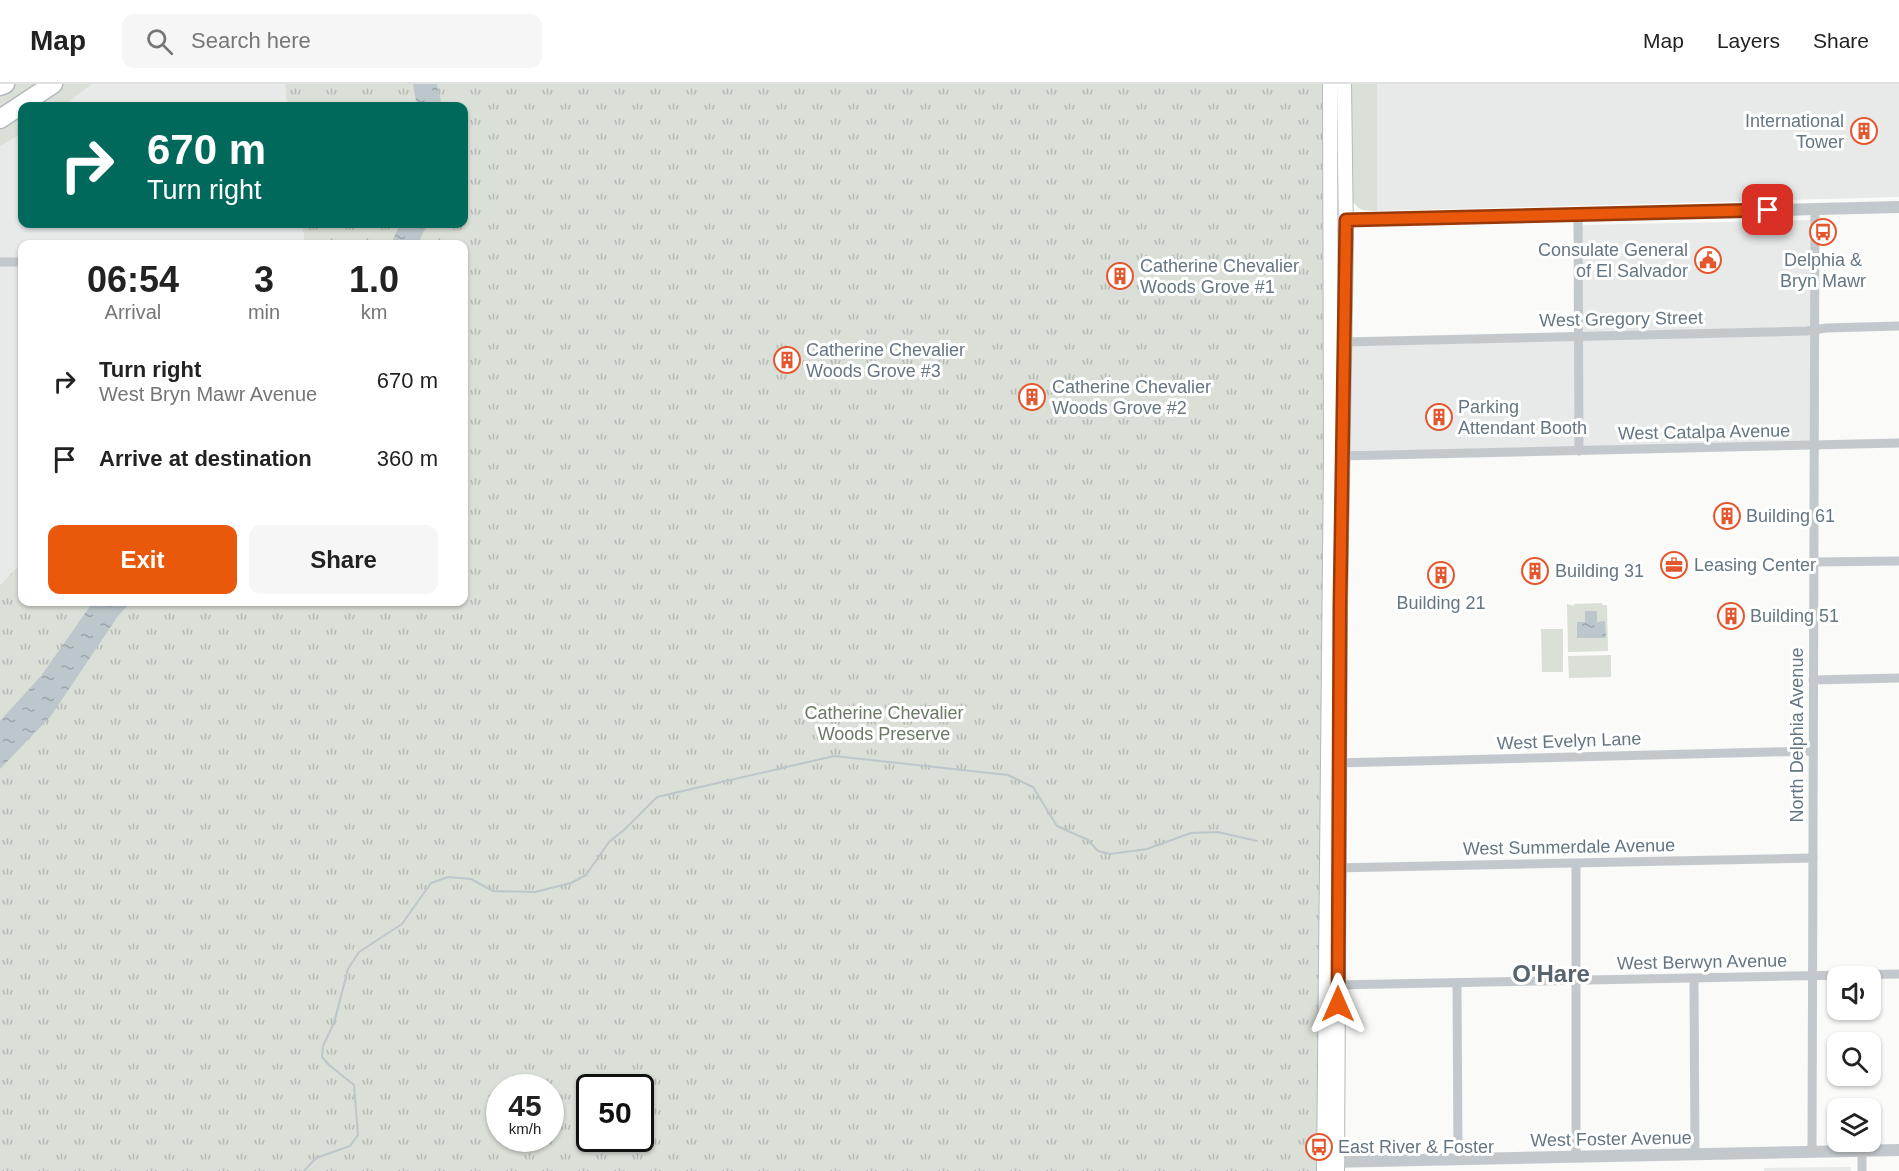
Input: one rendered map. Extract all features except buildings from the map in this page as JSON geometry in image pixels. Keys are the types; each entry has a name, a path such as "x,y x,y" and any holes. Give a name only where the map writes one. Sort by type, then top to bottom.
{"highway":[{"path":"0,86 5,84"},
{"path":"25,102 53,84"},
{"path":"0,118 18,106"}],"main road":[{"path":"1330,84 1330,221 1337,456 1331,1167"},
{"path":"1337,456 1344,342 1346,220 1344,84"}],"street":[{"path":"1330,221 1899,207"},
{"name":"North Delphia Avenue","path":"1812,1152 1815,209"},
{"path":"1578,215 1579,451"},
{"path":"0,262 18,262"},
{"name":"West Gregory Street","path":"1344,342 1899,326"},
{"name":"West Catalpa Avenue","path":"1337,456 1899,443"},
{"path":"1814,562 1899,561"},
{"path":"1813,680 1899,678"},
{"name":"West Evelyn Lane","path":"1333,763 1813,751"},
{"name":"West Summerdale Avenue","path":"1332,868 1813,858"},
{"path":"1576,864 1576,1158"},
{"name":"West Berwyn Avenue","path":"1331,985 1899,974"},
{"path":"1694,979 1695,1155"},
{"path":"1457,984 1458,1160"},
{"name":"West Foster Avenue","path":"1881,1150 1899,1150"},
{"name":"West Foster Avenue","path":"1331,1167 1458,1160 1827,1152"},
{"path":"1862,1152 1862,1171"}],"shaded area":[{"path":"92,84 285,84 287,102 69,102"},
{"path":"1377,84 1899,84 1899,197 1377,211"},
{"path":"18,136 18,228 303,228 304,240 18,240 18,566 0,585 0,146"},
{"path":"1812,220 1814,444 1349,455 1349,342 1579,337 1578,225"},
{"path":"1851,1167 1851,1171 1764,1171 1764,1168"}],"green space":[{"path":"16,84 41,84 0,111 0,91"},
{"path":"62,84 92,84 69,102 35,102"},
{"name":"Catherine Chevalier Woods Preserve","path":"285,84 1324,84 1327,417 1322,597 1320,1171 0,1171 0,585 18,566 18,606 468,606 468,240 304,240 303,228 468,228 468,102 287,102"},
{"path":"1349,84 1377,84 1377,211 1360,209 1349,196"},
{"path":"18,114 18,136 0,146 0,125"},
{"path":"1602,603 1602,605 1607,605 1608,651 1568,652 1567,604 1574,606 1574,604"},
{"path":"1541,629 1563,629 1563,672 1542,672"},
{"path":"1611,655 1611,677 1569,678 1568,656"}],"water":[{"path":"413,84 437,84 441,102 416,102"},
{"path":"398,228 425,228 420,240 393,240"},
{"path":"90,606 127,606 118,616 51,716 0,769 0,721 41,676"},
{"path":"1585,611 1597,611 1597,622 1605,621 1606,638 1577,638 1577,622 1585,622"}],"waterway":[{"path":"304,1171 316,1158 350,1146 358,1135 354,1085 322,1057 323,1046 334,1023 348,969 359,952 402,924 431,883 448,877 471,879 493,891 535,892 571,883 586,875 609,842 657,797 834,756 1008,775 1033,787 1057,826 1088,840 1098,851 1110,854 1147,849 1191,833 1218,832 1257,841"}],"place":[{"name":"International Tower","path":"1864,131"},
{"name":"Delphia & Bryn Mawr","path":"1823,232"},
{"name":"Consulate General of El Salvador","path":"1708,260"},
{"name":"Catherine Chevalier Woods Grove #1","path":"1120,276"},
{"name":"Catherine Chevalier Woods Grove #3","path":"787,360"},
{"name":"Catherine Chevalier Woods Grove #2","path":"1032,397"},
{"name":"Parking Attendant Booth","path":"1439,417"},
{"name":"Building 61","path":"1727,516"},
{"name":"Leasing Center","path":"1674,565"},
{"name":"Building 31","path":"1535,571"},
{"name":"Building 21","path":"1441,575"},
{"name":"Building 51","path":"1731,616"},
{"name":"East River & Foster","path":"1319,1147"}],"district":[{"name":"O'Hare","path":"1551,974"}],"route":[{"path":"1338,1004 1340,606 1346,220 1768,210"}]}
